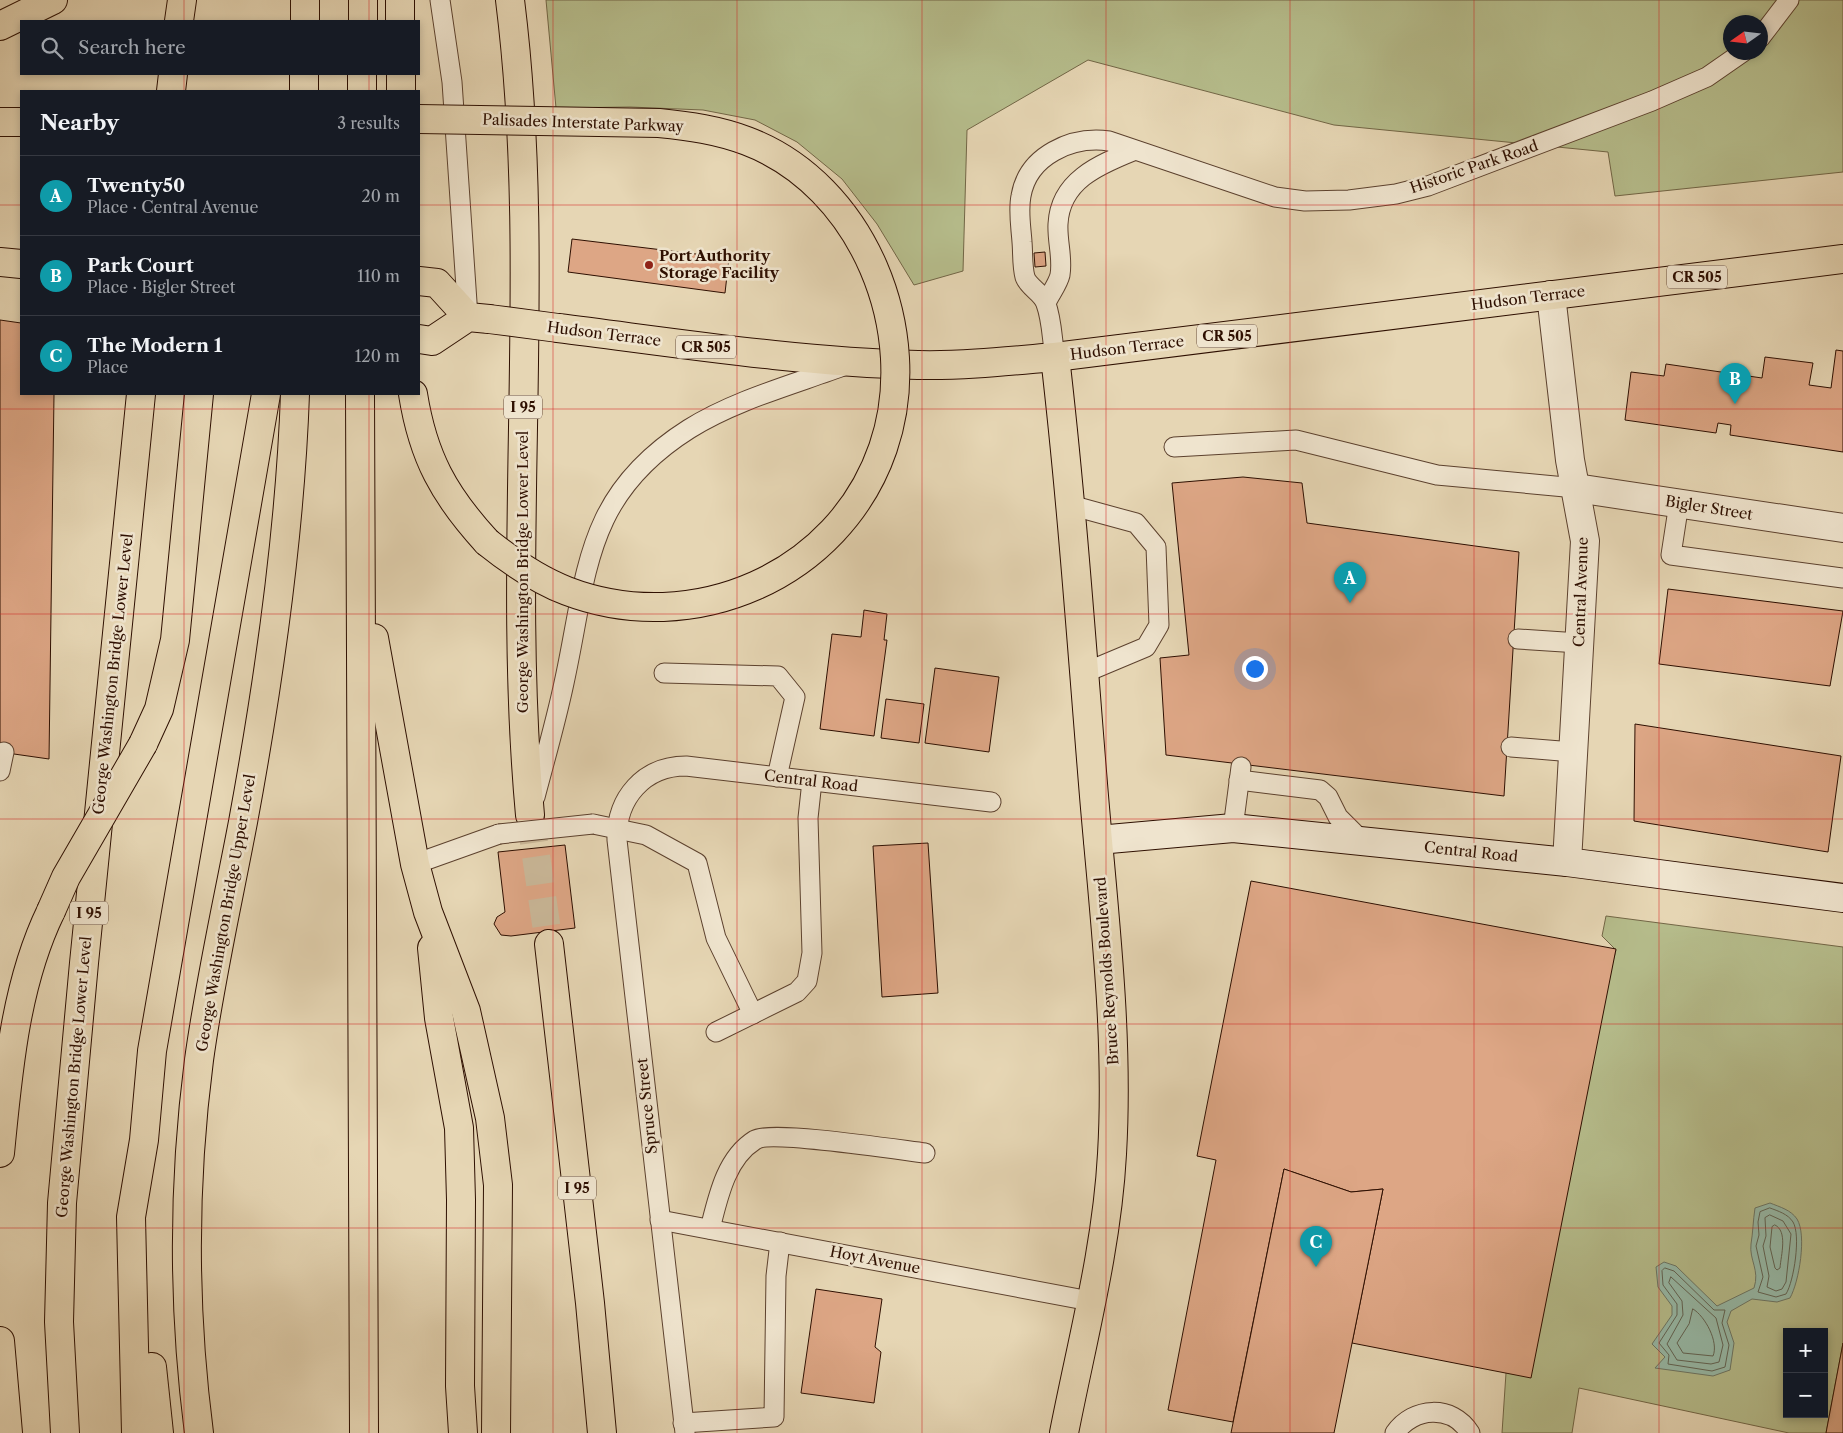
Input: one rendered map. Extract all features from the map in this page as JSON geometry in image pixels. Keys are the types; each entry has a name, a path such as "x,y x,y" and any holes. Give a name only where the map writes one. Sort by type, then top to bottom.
{"main road":[{"path":"0,26 52,0"},
{"path":"179,20 182,0"},
{"path":"305,0 305,20"},
{"path":"362,20 363,0"},
{"path":"400,0 400,20"},
{"name":"George Washington Bridge Lower Level","path":"510,0 519,91 522,157 524,391 521,654 522,703 530,815"},
{"path":"171,90 173,75"},
{"path":"304,75 304,90"},
{"path":"362,75 362,90"},
{"path":"401,75 401,90"},
{"name":"Palisades Interstate Parkway","path":"413,395 421,437 436,473 449,496 487,542 512,562 567,591 621,604 670,608 722,600 750,590 777,577 828,537 847,515 862,492 883,448 890,422 894,369 894,344 884,293 861,240 844,216 823,193 803,174 776,156 748,142 688,126 659,123 420,119"},
{"path":"0,122 20,122"},
{"name":"Hudson Terrace","path":"479,318 853,362 946,365 1054,357 1843,259"},
{"path":"0,262 20,264"},
{"path":"420,281 438,283 479,318 432,341 420,339"},
{"name":"Bruce Reynolds Boulevard","path":"1054,357 1070,505 1098,840 1111,1016 1114,1116 1107,1203 1064,1433"},
{"name":"George Washington Bridge Lower Level","path":"65,1433 59,1322 63,1193 141,395"},
{"path":"0,1153 13,1044 24,986 33,955 66,877 143,744 159,709 175,640 199,395"},
{"name":"George Washington Bridge Upper Level","path":"199,1433 192,1363 188,1250 188,1182 193,1122 208,1002 245,813 264,696 282,555 295,395"},
{"path":"360,395 364,1433"},
{"path":"136,1433 131,1217 144,1140 152,1051 263,406"},
{"path":"360,566 415,864 428,912 466,1010 486,1098 497,1165 496,1433"},
{"path":"428,912 439,1018 459,1128 461,1200 460,1386 463,1433"},
{"name":"I 95","path":"549,944 590,1303 602,1433"},
{"path":"144,1140 149,1218 152,1368 159,1433"},
{"path":"0,1341 8,1433"}],"street":[{"name":"Central Avenue","path":"1551,295 1576,488 1585,541 1567,862"},
{"name":"Bigler Street","path":"1576,488 1843,528"},
{"name":"Central Road","path":"1098,840 1233,828 1567,862 1843,898"}],"lane":[{"path":"440,0 452,82 479,318"},
{"path":"1768,28 1789,0"},
{"name":"Historic Park Road","path":"1046,303 1025,278 1020,218 1021,196 1026,181 1034,168 1046,156 1075,141 1094,139 1109,141 1133,151 1275,197 1305,201 1349,200 1396,194 1428,186 1652,101 1707,77 1731,60"},
{"path":"1054,357 1046,303 1060,276 1058,225 1060,207 1065,194 1087,174 1109,161 1133,151"},
{"path":"530,815 564,683 588,564 600,526 619,492 644,463 690,428 735,406 853,362"},
{"path":"1174,447 1296,440 1437,475 1576,488"},
{"path":"1679,503 1671,556 1843,578"},
{"path":"1070,505 1136,523 1156,547 1159,625 1146,647 1084,673"},
{"path":"1518,638 1579,643"},
{"path":"664,673 778,676 795,697 777,777"},
{"path":"1511,747 1573,752"},
{"path":"0,772 4,752"},
{"name":"Central Road","path":"637,784 654,772 676,766 991,802"},
{"path":"1233,828 1240,773 1320,790 1328,797 1338,817 1362,841"},
{"path":"1328,797 1332,777"},
{"path":"716,1032 797,992 808,981 812,953 808,818 812,781"},
{"name":"Spruce Street","path":"637,784 626,800 616,828 684,1428"},
{"path":"415,864 499,834 593,824 646,835 697,863 716,938 753,1014"},
{"path":"710,1229 719,1193 729,1169 741,1152 757,1138 793,1137 925,1152"},
{"name":"Hoyt Avenue","path":"660,1220 1090,1301"},
{"path":"684,1428 774,1417 776,1276 780,1242"},
{"path":"1396,1433 1401,1424 1412,1417 1425,1412 1440,1412 1454,1417 1470,1433"}],"shaded area":[{"path":"546,0 1843,0 1843,172 1615,196 1608,152 1334,125 1088,60 967,130 963,271 914,285 877,224 842,179 797,142 755,120 703,110 630,107 556,108"},
{"path":"1606,916 1843,947 1843,1343 1826,1433 1789,1433 1579,1388 1572,1433 1502,1433 1506,1373 1616,950 1602,936"}],"water":[{"path":"1770,1203 1792,1213 1800,1226 1801,1258 1790,1298 1777,1302 1752,1299 1731,1311 1727,1322 1734,1343 1730,1370 1713,1376 1655,1368 1665,1357 1652,1344 1672,1315 1672,1306 1658,1287 1656,1267 1664,1262 1676,1266 1717,1306 1754,1288 1756,1276 1751,1255 1751,1244 1755,1208"}],"building":[{"name":"Port Authority Storage Facility","path":"572,239 729,258 725,293 568,272"},
{"path":"1045,252 1046,266 1035,267 1034,253"},
{"path":"0,320 20,323 20,395 54,395 49,759 0,752"},
{"path":"1836,350 1843,351 1843,452 1730,435 1731,425 1718,423 1716,433 1625,420 1631,372 1664,376 1666,364 1762,378 1765,357 1813,363 1809,385 1831,388"},
{"path":"1243,477 1302,483 1307,523 1519,552 1504,796 1166,755 1160,658 1189,655 1172,483"},
{"path":"1668,589 1843,611 1830,686 1659,664"},
{"path":"864,610 887,614 884,640 887,640 874,736 820,729 832,634 861,637"},
{"path":"935,668 999,677 989,752 925,743"},
{"path":"886,699 924,704 919,743 881,738"},
{"path":"1635,724 1841,756 1828,852 1634,821"},
{"path":"928,843 938,993 882,997 873,846"},
{"path":"565,845 575,928 511,936 501,935 494,924 497,917 505,912 498,852"},
{"path":"1251,881 1616,949 1531,1378 1352,1343 1383,1189 1351,1192 1284,1169 1233,1422 1168,1410 1216,1160 1197,1156"},
{"path":"1284,1169 1351,1192 1383,1189 1334,1433 1231,1433"},
{"path":"816,1289 882,1299 875,1347 881,1352 874,1403 801,1393"},
{"path":"1843,1343 1843,1433 1826,1433"}],"tunnel":[{"path":"530,815 549,944"}],"place":[{"name":"Port Authority Storage Facility","path":"649,265"},
{"name":"Park Court","path":"1735,404"},
{"name":"Twenty50","path":"1350,603"},
{"name":"The Modern 1","path":"1316,1267"}]}
